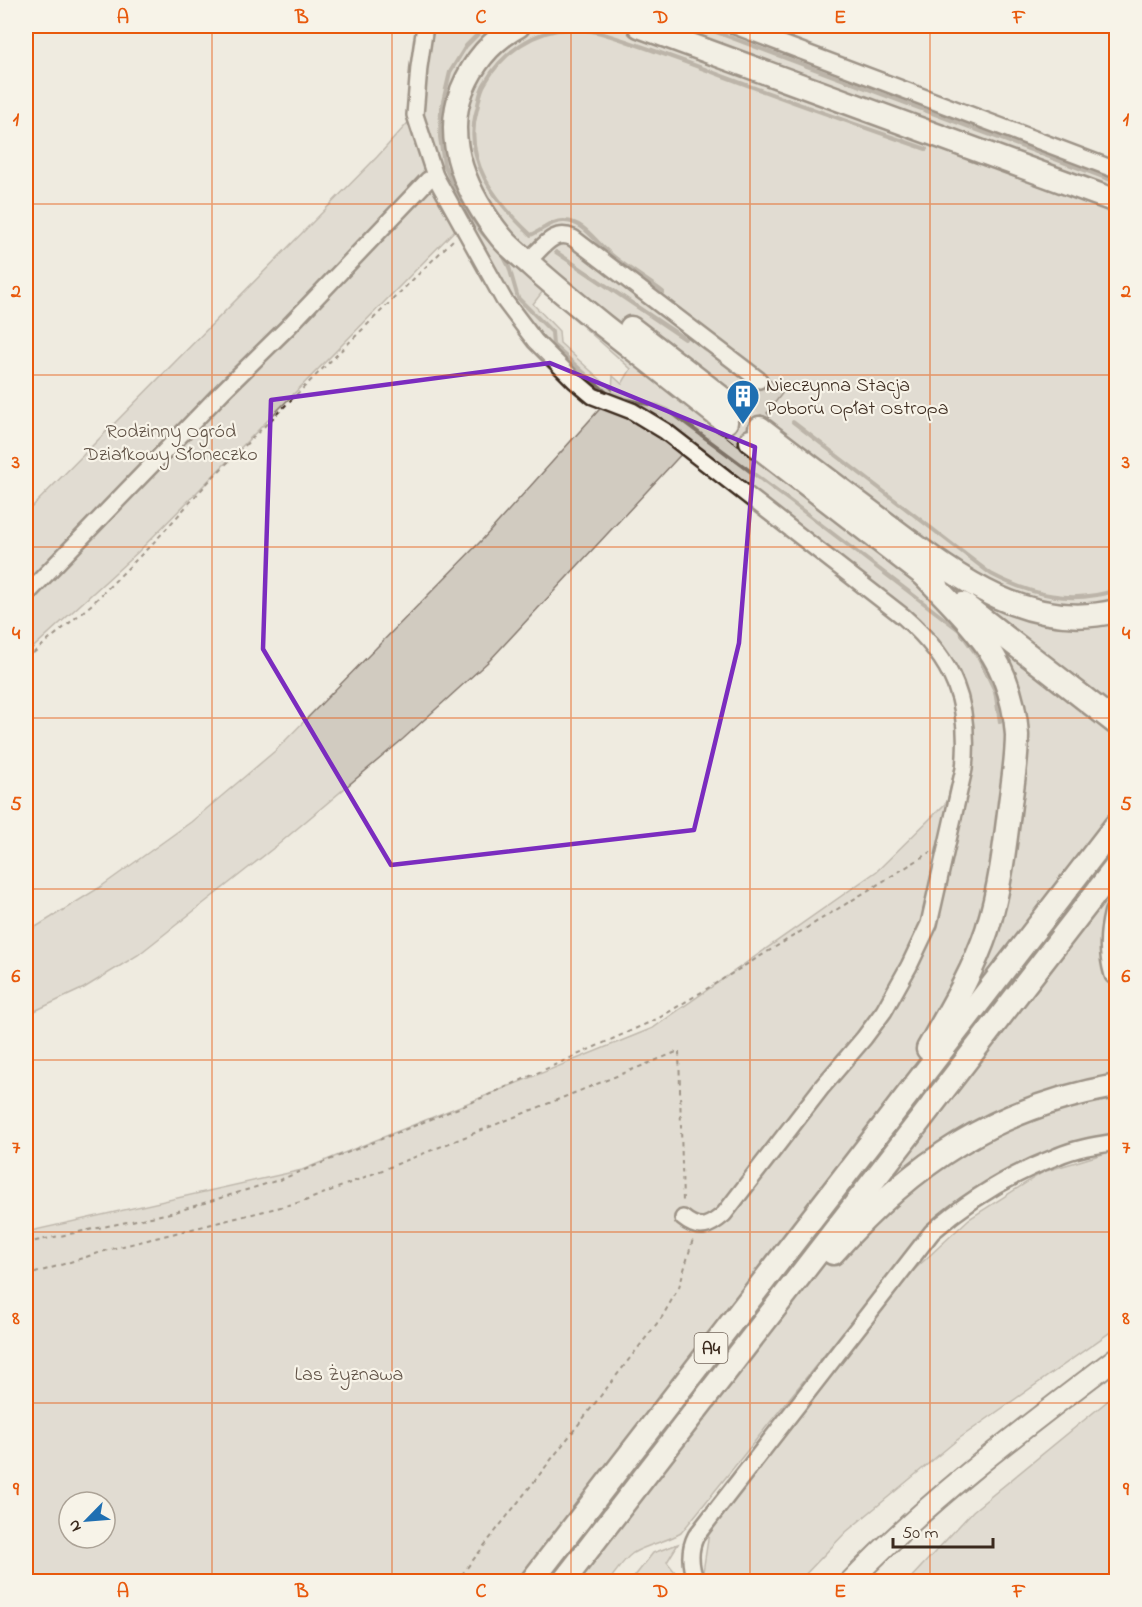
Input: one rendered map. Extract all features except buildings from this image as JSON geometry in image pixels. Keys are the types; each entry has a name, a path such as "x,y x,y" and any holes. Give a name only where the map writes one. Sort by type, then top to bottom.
{"highway":[{"path":"482,210 731,416 542,275 502,238 482,210 470,188 455,145 456,109 467,79 476,64 500,38 518,26"},
{"path":"639,26 1116,201"},
{"path":"756,434 936,573 1116,723"},
{"path":"936,573 1034,611 1079,616 1116,611"},
{"path":"936,573 971,594 1116,706"},
{"path":"891,1115 955,1002 987,929 1001,870 1016,756 1017,733 1011,696 998,664 936,573"},
{"name":"A4","path":"531,1581 1116,825"},
{"name":"A4","path":"562,1581 1116,867"},
{"path":"1116,913 1112,930 1112,947 1116,973"},
{"path":"773,1310 827,1260 893,1192 926,1165 963,1140 1002,1120 1040,1105 1116,1086"}],"main road":[{"path":"849,1581 952,1484 1116,1358"}],"lane":[{"path":"425,26 415,115 435,176 504,300 535,341 593,396 632,411 665,431 913,625 940,655 953,676 960,697 966,734 964,769 928,924 909,966 884,1011 822,1087 738,1199 711,1225 691,1224 683,1218"},
{"path":"735,26 1116,170"},
{"path":"26,595 428,180 435,176"},
{"path":"535,254 554,237 562,235 573,238 759,380"},
{"path":"696,1581 690,1562 691,1545 696,1536 932,1232 958,1210 1004,1182 1049,1160 1082,1149 1116,1142"}],"path":[{"path":"26,659 92,605 157,539 211,479 464,229"},
{"path":"26,1243 175,1212 282,1179 466,1105 659,1018 946,842"},
{"path":"26,1276 111,1249 305,1201 679,1051 683,1218"},
{"path":"456,1581 662,1317 679,1287 690,1243 701,1226"}],"highlighted area":[{"path":"550,363 755,447 739,643 694,830 391,865 263,649 271,400"}],"green space":[{"path":"425,26 735,26 1116,170 1116,1142 1037,1164 908,1251 681,1533 633,1553 609,1581 26,1581 26,1232 302,1170 653,1028 877,871 947,802 956,762 956,706 952,691 929,645 687,448 490,660 403,739 280,843 138,955 84,988 26,1015 26,933 99,888 191,822 275,751 482,540 606,402 535,341 461,224 138,552 26,654 26,513 377,157 415,115","holes":["543,291 631,369 622,384 613,376 612,390 560,343 559,331 533,304"]},
{"path":"1116,1150 1116,1328 957,1440 846,1532 799,1581 712,1581 703,1572 709,1533 914,1270 969,1219 1043,1172"},
{"path":"1116,1394 1116,1581 908,1581 973,1511"},
{"path":"678,1544 667,1562 682,1581 631,1581 653,1553"}],"waterway":[{"path":"486,26 466,46 450,72 441,110 440,137 444,165 460,200 482,233 504,257 518,298 552,332 553,345 611,397"},
{"path":"700,26 1116,182"},
{"path":"663,292 601,246 578,224 565,221 556,222 531,235 505,208 485,179 474,146 474,128 481,92 500,62 520,45 556,30 584,30 605,34 926,149"},
{"path":"556,252 685,339"},
{"path":"618,398 668,410 959,630 979,658 995,691 1000,722"},
{"path":"793,422 991,574 1021,587 1052,596 1084,597 1116,590"}],"tunnel":[{"path":"736,409 760,428"},
{"path":"726,422 751,441"}],"place":[{"name":"Nieczynna Stacja Poboru Opłat Ostropa","path":"743,425"}],"park label":[{"name":"Rodzinny Ogród Działkowy Słoneczko","path":"171,442"},
{"name":"Las Żyznawa","path":"349,1373"}]}
